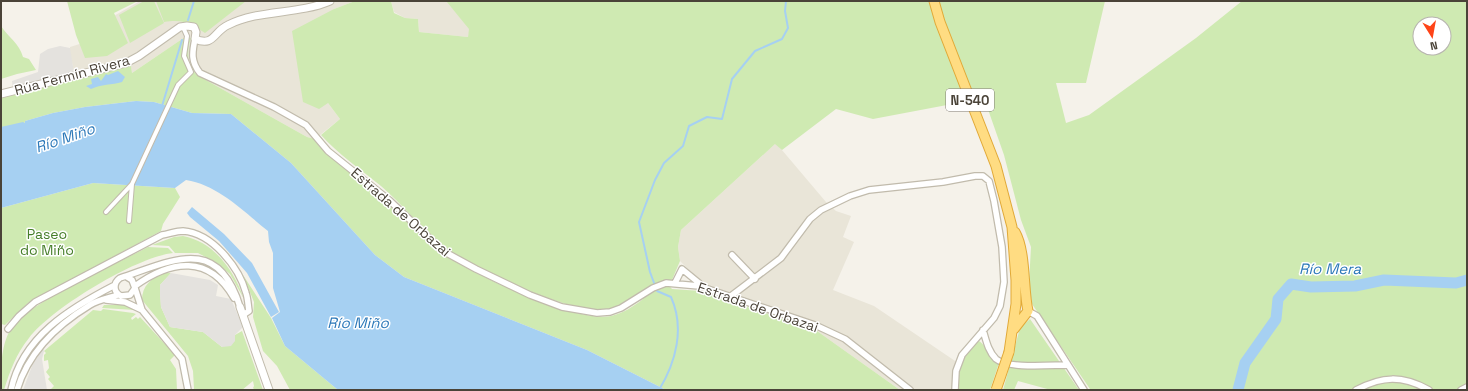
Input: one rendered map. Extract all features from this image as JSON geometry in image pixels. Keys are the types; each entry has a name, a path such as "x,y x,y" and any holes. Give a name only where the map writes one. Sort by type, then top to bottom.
{"highway":[{"name":"N-540","path":"934,1 940,22 996,166 1012,227 1016,280 1012,332 1009,352 996,390"},
{"path":"1012,227 1019,238 1022,251 1028,311 1012,332"}],"street":[{"path":"106,212 132,184 178,85 191,72 184,56 187,36 182,27 194,27 196,32 195,40 204,43 209,42 226,25 249,17 330,1"},
{"name":"Rúa Fermín Rivera","path":"1,94 126,62 139,56 182,27"},
{"name":"Estrada de Orbazai","path":"195,40 192,55 195,68 200,73 274,107 306,125 328,151 389,200 443,251 500,281 562,307 597,313 610,312 621,308 639,296 666,283 699,286 815,325 845,340 910,390"},
{"path":"730,296 755,279 781,258 810,219 821,210 850,196 869,190 983,176 989,181 994,201 1002,248 1004,282 1000,306 994,318 962,355 956,371 954,390"},
{"path":"129,220 132,184"},
{"path":"994,201 1006,200"},
{"path":"8,329 19,316 35,302 148,242 162,236 183,231 196,234 211,243 232,267 241,280 247,297 249,311 243,315"},
{"path":"732,255 755,279"},
{"path":"11,390 17,370 25,353 56,320 87,299 115,285 118,280 173,259 202,260 213,265 225,274 235,290 269,390"},
{"path":"17,390 25,368 47,338 90,305 118,295 124,297 130,295 135,287 158,271 175,267 197,267 205,269 218,276 229,288 240,307"},
{"path":"675,283 682,269 699,283 699,286"},
{"path":"127,277 132,280 142,310 182,359 188,390"},
{"path":"1004,282 1016,280"},
{"path":"115,285 118,295"},
{"path":"104,300 124,302 142,310"},
{"path":"1028,311 1036,316 1084,390"},
{"path":"983,330 988,349 996,359 1016,365 1068,365"},
{"path":"1356,390 1372,382 1394,378 1416,383 1428,390"},
{"path":"1461,390 1467,388"}],"shaded area":[{"path":"140,1 355,1 334,9 328,103 340,119 315,139 307,137 197,75 188,62 188,51 191,38 185,37 132,73 131,67 76,80 70,54 70,47 89,41 112,17"},
{"path":"391,1 446,1 470,29 468,37 419,32 418,19 405,18 394,12"},
{"path":"60,46 70,48 74,73 13,89 12,81 38,72 40,54 48,49"},
{"path":"776,143 826,202 836,211 851,216 843,237 854,242 833,290 874,306 961,365 957,390 900,390 817,331 701,291 701,282 680,261 678,247 681,230"},
{"path":"171,273 210,280 218,285 216,296 231,299 243,327 235,335 235,341 231,346 222,347 203,332 170,327 161,307 160,285"},
{"path":"43,348 44,351 42,359 47,390 23,390 32,366"}],"green space":[{"path":"67,1 138,1 114,13 128,43 107,56 85,58 76,35"},
{"path":"144,1 154,1 164,23 130,43 119,15"},
{"path":"156,1 246,1 205,33 186,23 176,21 164,22"},
{"path":"355,1 391,1 394,13 405,18 418,19 419,32 468,37 469,29 446,1 1105,1 1086,83 1056,83 1066,123 1089,115 1196,38 1242,1 1467,1 1467,390 1090,389 1032,304 1029,283 1031,247 1021,220 1004,155 984,98 873,119 836,109 782,150 775,144 681,230 678,247 680,261 672,280 665,281 672,289 701,291 817,331 900,390 666,390 587,350 404,277 375,255 291,163 231,114 192,113 154,102 136,101 85,107 53,113 25,121 24,127 1,139 1,98 131,66 132,73 185,37 191,38 188,57 193,71 197,75 307,137 315,139 319,146 375,191 429,242 459,264 526,296 575,312 595,316 615,315 635,305 643,299 637,294 614,308 605,310 590,310 570,305 521,288 496,277 454,254 441,245 389,193 335,149 321,135 340,119 328,103 319,109 303,102 292,31 334,9"},
{"path":"1,26 16,44 23,57 29,59 36,70 1,79"},
{"name":"Paseo do Miño","path":"93,183 175,188 180,197 163,224 161,231 28,303 5,325 1,324 1,208"},
{"path":"183,236 205,244 222,259 235,278 244,299 230,274 215,262 198,253 175,253 169,246 152,245 174,237"},
{"path":"148,247 168,248 173,253 138,264 117,274 75,299 56,313 40,326 24,344 14,363 4,390 1,390 4,345 10,330 20,319 53,296 74,284"},
{"path":"164,273 171,273 160,285 161,307 170,327 203,332 222,347 235,335 242,331 263,390 255,390 253,388 253,381 242,390 194,389 193,371 188,356 142,300 142,295 148,283 155,277"},
{"path":"243,275 271,318 285,346 338,390 290,390 277,366 263,351 253,317 254,302"},
{"path":"104,305 124,305 135,310 102,308"},
{"path":"103,309 136,314 131,318 132,320 136,317 138,319 140,317 175,355 170,360 176,369 177,390 50,390 54,386 48,379 50,377 46,372 49,368 48,360 44,361 44,355 46,353 44,351 93,310 101,311"},
{"path":"1030,319 1079,390 1051,390 1018,381 1014,390 1003,390 1020,328"},
{"path":"979,341 999,363 990,390 957,390 959,369 969,351"}],"water":[{"path":"118,71 125,77 122,82 91,89 86,86 92,84 91,79 98,77 101,81 106,74 108,75"},
{"name":"Río Miño","path":"136,101 154,102 192,113 231,114 291,163 375,255 404,277 587,350 666,390 338,390 285,346 272,318 280,312 273,288 273,253 269,242 268,231 240,207 209,187 186,180 175,188 93,183 1,208 1,127 23,122 25,123 25,121 53,113 85,107"},
{"path":"192,207 224,234 252,263 279,312 271,317 247,273 219,241 187,213"}],"waterway":[{"path":"188,20 194,1"},
{"path":"659,390 670,368 677,345 677,321 671,297 657,291 650,272 639,222 655,180 664,163 683,146 689,126 707,117 722,119 732,79 755,51 782,39 788,28 785,11 786,1"},
{"path":"162,106 182,40"},
{"name":"Río Mera","path":"1238,390 1245,363 1276,319 1278,299 1291,284 1311,287 1355,286 1384,280 1456,283 1467,280"}]}
